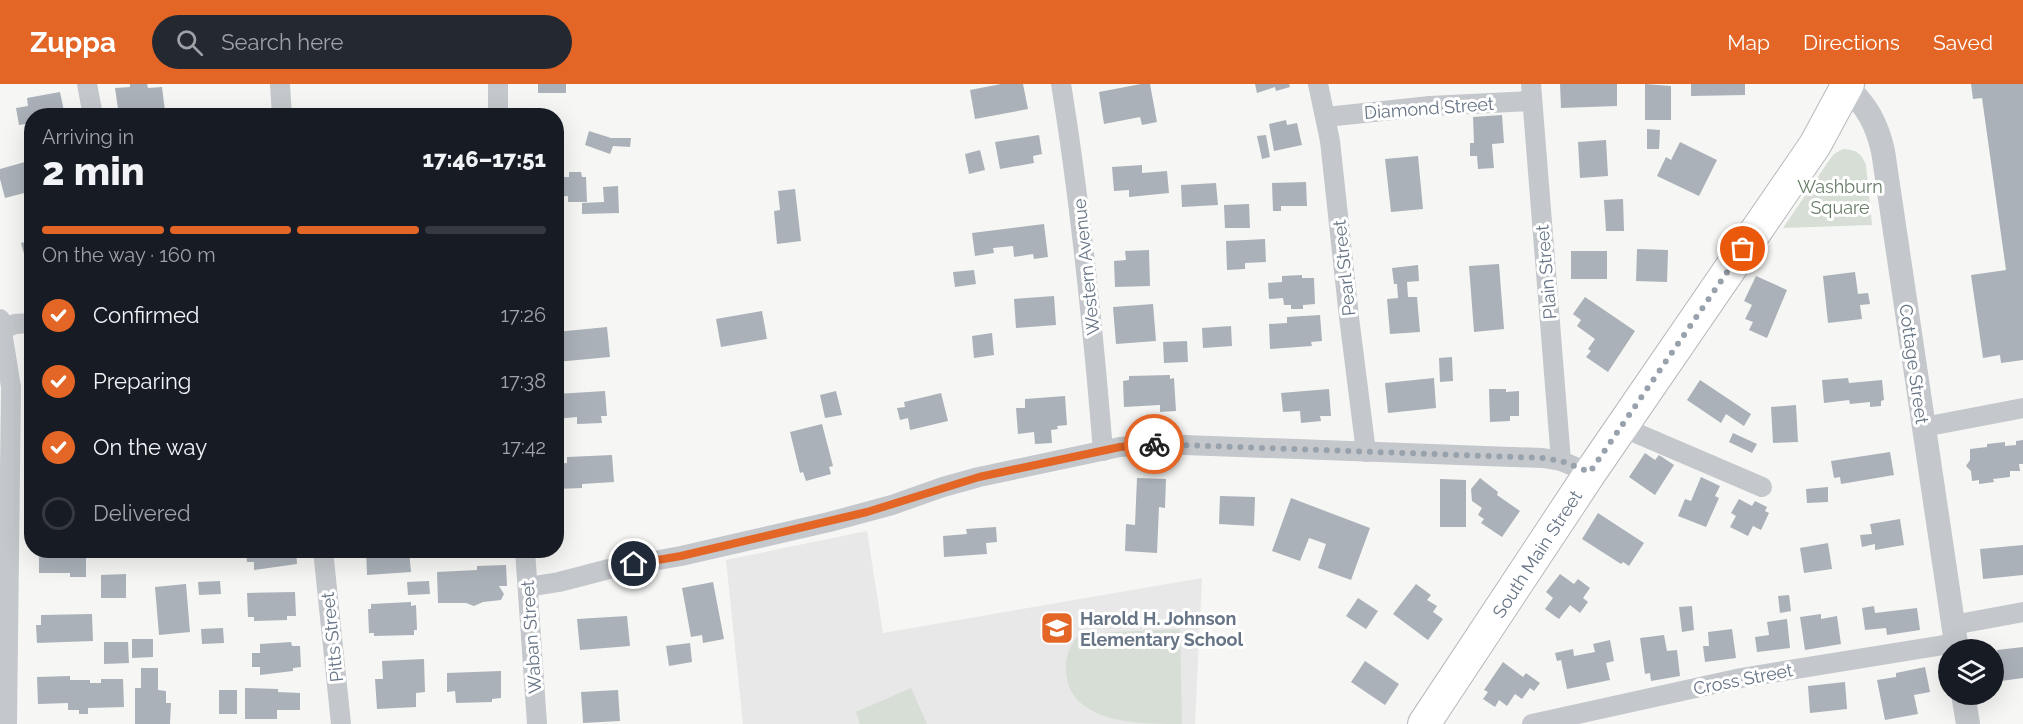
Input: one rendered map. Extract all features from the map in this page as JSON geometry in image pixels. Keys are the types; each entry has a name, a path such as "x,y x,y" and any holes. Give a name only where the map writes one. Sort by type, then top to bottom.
{"main road":[{"name":"South Main Street","path":"1429,722 1590,472 1815,144 1847,86"}],"street":[{"path":"87,84 92,108"},
{"path":"280,84 282,108"},
{"path":"498,84 498,108"},
{"name":"Western Avenue","path":"1061,84 1076,182 1091,309 1102,451"},
{"name":"Pearl Street","path":"1318,84 1326,117 1366,452"},
{"name":"Cottage Street","path":"1847,86 1868,111 1881,143 1955,639"},
{"name":"Diamond Street","path":"1326,117 1531,92"},
{"name":"Plain Street","path":"1531,92 1561,461"},
{"path":"7,724 11,387 1,324 24,323"},
{"path":"1924,427 2023,408"},
{"path":"1622,427 1762,487"},
{"path":"528,587 681,556 829,522 892,505 979,477 1120,447 1157,444 1561,461 1590,472"},
{"name":"Pitts Street","path":"324,558 341,724"},
{"name":"Waban Street","path":"526,558 537,724"},
{"name":"Cross Street","path":"1955,639 2023,612"},
{"name":"Cross Street","path":"1532,724 1741,678 1938,642"},
{"path":"1965,705 1968,724"}],"shaded area":[{"name":"Harold H. Johnson Elementary School","path":"867,531 883,633 1202,578 1195,724 743,724 726,560"}],"green space":[{"name":"Washburn Square","path":"1843,149 1858,153 1866,165 1872,225 1783,228 1834,154"},
{"path":"1180,629 1182,724 1137,723 1108,717 1095,712 1074,696 1067,681 1066,661 1071,646 1078,636"},
{"path":"911,688 927,724 860,724 856,712"}],"building":[{"path":"130,84 147,84 148,88 162,87 165,108 118,108 115,88 130,87"},
{"path":"538,84 566,84 566,93 538,93"},
{"path":"1001,84 1023,84 1028,109 975,119 970,90"},
{"path":"1150,84 1157,122 1142,125 1140,117 1104,124 1099,92"},
{"path":"1255,84 1289,84 1290,87 1276,91 1275,87 1257,93"},
{"path":"1560,84 1617,84 1617,106 1561,108"},
{"path":"1645,84 1671,86 1671,120 1645,120"},
{"path":"1691,84 1745,84 1745,95 1691,96"},
{"path":"1971,84 2023,84 2023,360 2001,363 2000,355 1983,358 1971,275 2006,270 1982,98 1973,99"},
{"path":"60,92 63,108 24,108 24,124 19,125 16,108 28,106 27,98"},
{"path":"1502,115 1504,143 1492,144 1494,168 1478,169 1477,156 1470,156 1470,143 1474,143 1473,117"},
{"path":"1286,120 1287,125 1297,123 1302,145 1274,151 1269,124"},
{"path":"1647,129 1660,130 1659,149 1647,149"},
{"path":"589,131 611,138 631,138 630,147 613,146 610,154 585,145"},
{"path":"1039,135 1042,154 1033,156 1034,163 1000,169 995,142"},
{"path":"1266,135 1270,157 1262,159 1257,136"},
{"path":"1606,140 1608,176 1580,178 1578,142"},
{"path":"1680,142 1717,160 1699,196 1657,176 1666,157 1671,160"},
{"path":"980,150 985,170 969,174 965,154"},
{"path":"1418,156 1423,209 1391,212 1385,159"},
{"path":"24,162 24,193 5,198 0,169"},
{"path":"1142,165 1142,173 1167,171 1169,193 1129,197 1129,190 1114,191 1112,167"},
{"path":"569,172 581,172 582,177 586,177 587,202 568,202 568,196 564,196 564,177 569,177"},
{"path":"1306,182 1307,206 1281,206 1281,211 1273,211 1272,183"},
{"path":"1216,183 1218,205 1182,207 1181,185"},
{"path":"618,186 619,213 582,214 582,203 604,202 603,187"},
{"path":"795,189 801,241 777,244 774,211 780,210 778,191"},
{"path":"1623,199 1624,231 1606,231 1604,200"},
{"path":"1249,204 1250,228 1225,228 1224,205"},
{"path":"1044,224 1048,257 1034,259 1033,254 1014,257 1013,246 993,248 994,253 975,256 972,233"},
{"path":"1265,239 1266,262 1245,263 1245,269 1227,270 1226,241"},
{"path":"1637,249 1668,250 1667,282 1636,281"},
{"path":"1149,250 1150,286 1115,287 1114,261 1126,260 1125,251"},
{"path":"1571,251 1607,251 1607,279 1571,279"},
{"path":"1499,264 1504,329 1474,332 1469,266"},
{"path":"1418,265 1419,281 1407,282 1408,297 1417,297 1420,332 1390,334 1387,299 1398,298 1392,268"},
{"path":"974,270 976,284 955,287 953,272"},
{"path":"1855,272 1858,294 1868,293 1870,304 1860,305 1862,319 1828,323 1823,276"},
{"path":"1302,275 1302,278 1314,278 1315,304 1303,305 1303,309 1291,309 1291,305 1284,305 1283,298 1269,299 1268,283 1282,282 1282,276"},
{"path":"1756,276 1787,290 1767,338 1749,330 1753,322 1745,319 1752,305 1744,301"},
{"path":"1054,296 1056,325 1016,328 1014,299"},
{"path":"1585,297 1635,331 1608,372 1586,357 1595,339 1577,326 1581,320 1573,314"},
{"path":"1153,304 1156,341 1116,344 1113,307"},
{"path":"762,311 767,339 721,347 716,319"},
{"path":"1320,315 1322,341 1311,342 1312,346 1270,349 1269,324 1287,323 1287,317"},
{"path":"1231,326 1232,346 1203,348 1202,328"},
{"path":"607,327 610,357 564,361 564,331"},
{"path":"992,333 994,355 974,358 972,336"},
{"path":"1187,341 1188,362 1164,363 1163,342"},
{"path":"1452,357 1453,381 1440,382 1439,358"},
{"path":"1170,375 1170,379 1174,378 1176,411 1160,412 1160,405 1124,407 1123,381 1129,380 1129,376"},
{"path":"1434,378 1436,408 1388,413 1385,383"},
{"path":"1848,378 1849,383 1882,380 1884,400 1881,401 1881,406 1870,407 1870,402 1850,404 1849,400 1824,403 1822,380"},
{"path":"1700,380 1751,414 1744,426 1726,414 1721,423 1687,400"},
{"path":"1329,389 1331,416 1320,416 1321,421 1301,423 1300,411 1283,412 1281,393"},
{"path":"1489,389 1506,389 1506,392 1519,391 1519,416 1510,416 1510,421 1490,422"},
{"path":"605,391 607,416 601,416 602,423 577,424 577,417 564,418 564,394"},
{"path":"836,391 842,415 825,418 820,395"},
{"path":"941,393 948,421 910,430 908,418 900,420 897,408 905,407 904,402"},
{"path":"1065,396 1067,425 1057,426 1058,429 1051,430 1052,443 1035,444 1034,432 1018,434 1016,408 1025,408 1025,399"},
{"path":"1796,405 1798,442 1773,443 1771,407"},
{"path":"822,424 833,466 829,467 831,474 806,481 803,472 800,473 790,432"},
{"path":"1733,433 1757,444 1752,453 1729,442"},
{"path":"2023,440 2023,464 2019,464 2020,471 2010,471 2010,477 1993,479 1994,482 1979,484 1979,480 1972,481 1971,471 1966,466 1970,460 1970,449 2005,442 2005,446 2016,445 2016,441"},
{"path":"1890,452 1894,475 1841,484 1840,477 1834,478 1831,461"},
{"path":"1645,453 1655,460 1659,455 1674,465 1655,495 1629,477"},
{"path":"612,455 614,482 582,484 582,488 564,489 564,463 567,463 567,457"},
{"path":"1701,477 1720,486 1715,496 1719,498 1706,527 1678,516 1685,499 1691,501"},
{"path":"1137,478 1166,479 1165,508 1159,507 1157,553 1125,551 1126,524 1135,525"},
{"path":"1480,478 1498,492 1497,495 1520,511 1502,537 1481,523 1484,519 1478,515 1482,508 1472,501 1471,489"},
{"path":"1440,479 1466,480 1466,527 1440,527"},
{"path":"1828,487 1828,502 1807,503 1806,489"},
{"path":"1220,496 1255,497 1254,526 1219,524"},
{"path":"1291,498 1370,528 1351,580 1318,568 1326,544 1309,538 1300,561 1272,551"},
{"path":"1739,499 1752,506 1755,501 1767,507 1765,511 1769,513 1761,530 1753,526 1748,536 1730,527 1736,516 1731,513"},
{"path":"1598,513 1644,543 1629,566 1623,562 1621,564 1582,539"},
{"path":"1900,519 1904,545 1875,550 1875,544 1862,547 1860,535 1872,534 1870,524"},
{"path":"996,527 997,542 986,543 987,554 944,557 943,536 967,534 966,529"},
{"path":"1828,543 1832,569 1804,573 1800,548"},
{"path":"2023,545 2023,575 1983,579 1980,549"},
{"path":"39,558 86,558 86,577 70,577 70,573 39,573"},
{"path":"247,558 297,558 297,564 254,570 254,562 247,562"},
{"path":"366,558 410,558 411,572 367,575"},
{"path":"506,565 507,586 499,586 504,594 501,600 483,602 474,606 466,603 438,603 437,572 477,570 477,566"},
{"path":"126,574 126,598 101,598 101,575"},
{"path":"1560,574 1574,584 1578,579 1590,588 1583,598 1588,602 1580,613 1570,605 1559,619 1545,609 1553,598 1546,592"},
{"path":"220,581 221,594 199,595 198,582"},
{"path":"429,581 430,594 408,595 407,582"},
{"path":"713,582 724,639 703,643 702,635 691,637 682,588"},
{"path":"186,584 190,632 159,635 155,587"},
{"path":"1416,584 1431,595 1427,600 1437,606 1433,612 1443,619 1428,640 1393,614"},
{"path":"295,592 296,616 287,616 287,620 254,621 254,617 248,617 247,593"},
{"path":"1789,595 1791,611 1780,613 1778,596"},
{"path":"1358,598 1378,611 1366,629 1346,616"},
{"path":"411,602 411,606 416,605 417,630 414,630 414,635 374,636 374,633 369,633 368,609 371,609 371,604"},
{"path":"1692,606 1694,630 1682,632 1679,607"},
{"path":"1874,606 1875,613 1917,608 1920,630 1887,635 1886,628 1865,630 1862,608"},
{"path":"92,614 93,641 37,643 36,625 41,625 41,615"},
{"path":"1821,614 1821,619 1837,616 1841,644 1805,650 1800,617"},
{"path":"627,616 630,646 580,650 577,619"},
{"path":"1787,619 1790,648 1757,652 1755,637 1769,635 1767,622"},
{"path":"223,628 224,643 202,644 201,629"},
{"path":"1732,629 1736,658 1705,662 1703,646 1709,646 1708,632"},
{"path":"1664,635 1667,651 1677,650 1680,676 1651,681 1650,673 1645,674 1640,638"},
{"path":"132,639 153,639 153,657 132,658"},
{"path":"1610,640 1614,661 1606,663 1610,680 1567,689 1561,660 1557,661 1555,653 1573,649 1574,656 1595,652 1593,644"},
{"path":"104,642 128,642 129,663 104,664"},
{"path":"291,642 292,646 300,646 301,667 293,668 293,671 260,675 260,667 252,667 252,653 260,653 260,644"},
{"path":"690,643 692,662 669,666 666,646"},
{"path":"2023,647 2023,678 2004,681 2004,649"},
{"path":"424,659 425,692 416,693 416,707 377,709 375,679 383,679 382,661"},
{"path":"1365,661 1399,684 1385,705 1351,682"},
{"path":"1503,662 1523,677 1526,673 1540,683 1534,691 1530,688 1522,699 1515,694 1507,706 1499,700 1495,707 1483,699 1488,692 1484,690"},
{"path":"1925,667 1930,692 1914,695 1918,714 1885,720 1877,680 1896,677 1896,673"},
{"path":"141,668 158,668 158,690 166,691 166,703 171,703 170,724 135,724 135,688 141,688"},
{"path":"501,671 501,698 492,699 492,702 456,703 455,691 447,692 447,673"},
{"path":"70,676 70,680 90,680 90,683 101,683 101,679 123,679 124,707 88,708 88,714 79,714 79,710 68,710 68,703 38,704 37,677"},
{"path":"1845,682 1847,709 1810,713 1808,686"},
{"path":"245,688 278,689 278,692 300,693 300,710 277,710 277,719 245,719"},
{"path":"219,690 237,690 237,714 219,714"},
{"path":"618,690 620,721 583,723 581,692"}],"way so far":[{"path":"1154,444 1543,458 1575,465 1590,472 1743,249"}],"place":[{"name":"Harold H. Johnson Elementary School","path":"1057,628"}],"route":[{"path":"634,564 681,556 829,522 892,505 979,477 1120,447 1154,444"}]}
